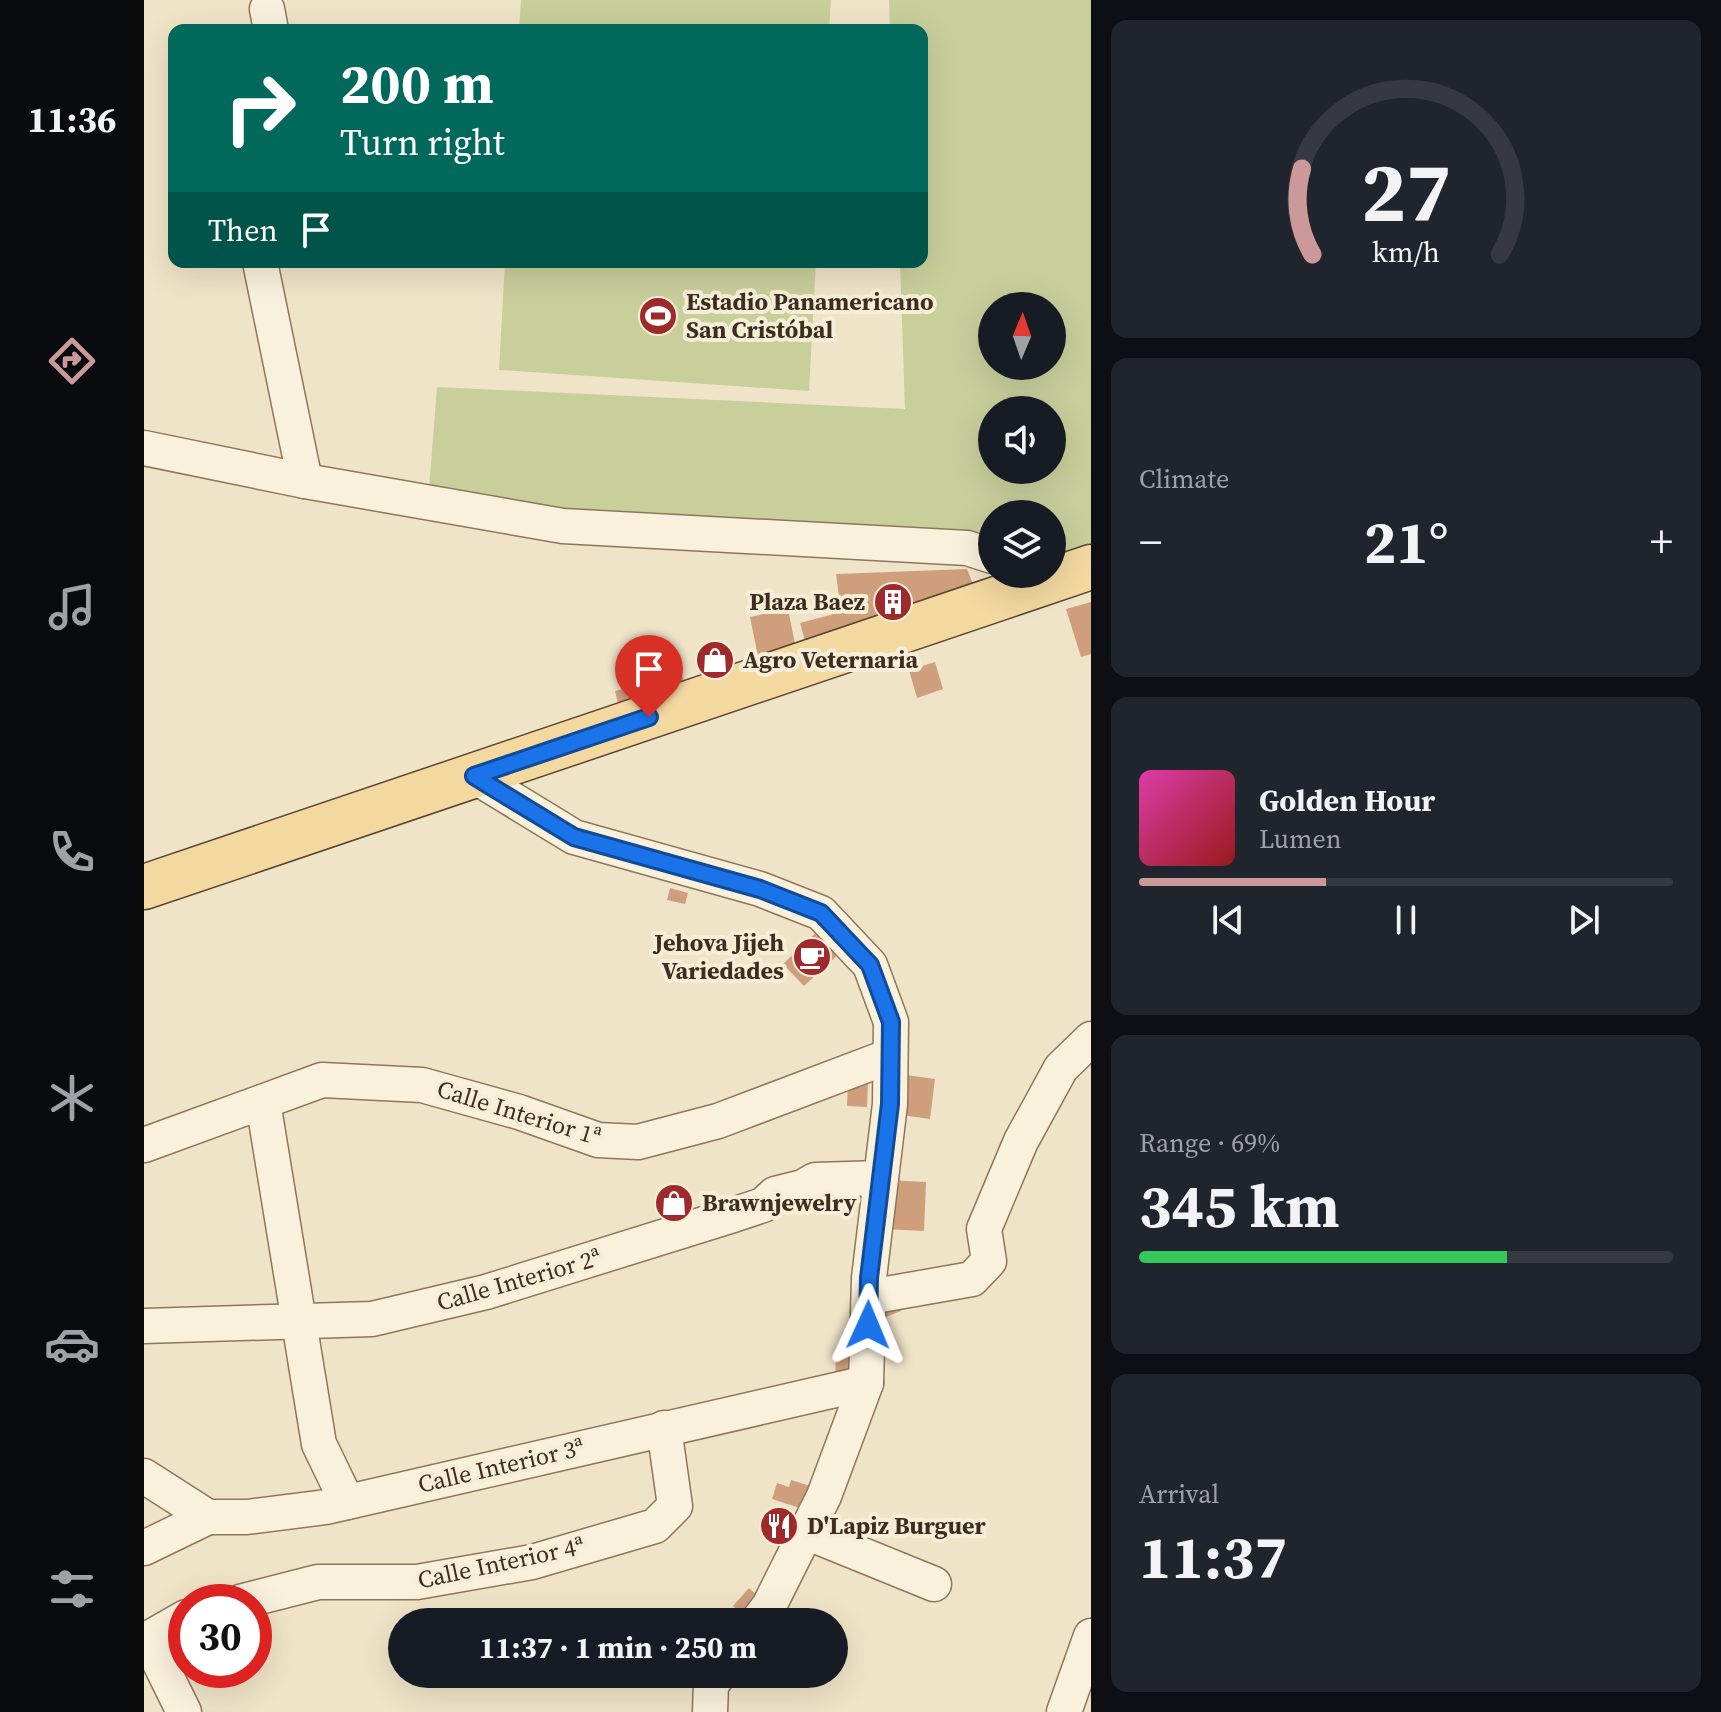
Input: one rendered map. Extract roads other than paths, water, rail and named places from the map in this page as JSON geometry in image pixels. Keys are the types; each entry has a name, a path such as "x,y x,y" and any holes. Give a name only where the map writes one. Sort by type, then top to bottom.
{"main road":[{"path":"144,887 1021,588"}],"street":[{"path":"261,268 305,481"},
{"path":"144,448 305,481 563,526 967,548 978,552"},
{"path":"474,776 574,837 760,889 821,913 870,965 891,1022 890,1104 869,1278 866,1383 824,1496 768,1608"},
{"path":"869,1297 972,1279 989,1261 984,1229 1021,1141 1061,1068 1091,1039"},
{"name":"Calle Interior 1ª","path":"144,1145 322,1080 422,1085 519,1112 598,1140 638,1142 718,1121 890,1056"},
{"path":"263,1102 319,1444 347,1502"},
{"name":"Calle Interior 2ª","path":"144,1326 372,1319 486,1292 733,1215 763,1205 775,1194 803,1187 815,1180 881,1178"},
{"name":"Calle Interior 3ª","path":"208,1517 247,1517 347,1502 866,1383"},
{"name":"Calle Interior 4ª","path":"272,1594 318,1582 417,1582 532,1562 655,1526 675,1506 664,1428"},
{"path":"144,1476 208,1517"},
{"path":"144,1548 208,1517"},
{"path":"806,1532 934,1584"},
{"path":"168,1627 146,1640 184,1712"},
{"path":"1064,1712 1091,1636"},
{"path":"710,1712 711,1688"}],"place":[{"name":"Estadio Panamericano San Cristóbal","path":"658,316"},
{"name":"Plaza Baez","path":"893,602"},
{"name":"Agro Veternaria","path":"715,660"},
{"name":"Jehova Jijeh Variedades","path":"812,957"},
{"name":"Brawnjewelry","path":"674,1203"},
{"name":"D'Lapiz Burguer","path":"779,1526"}]}
